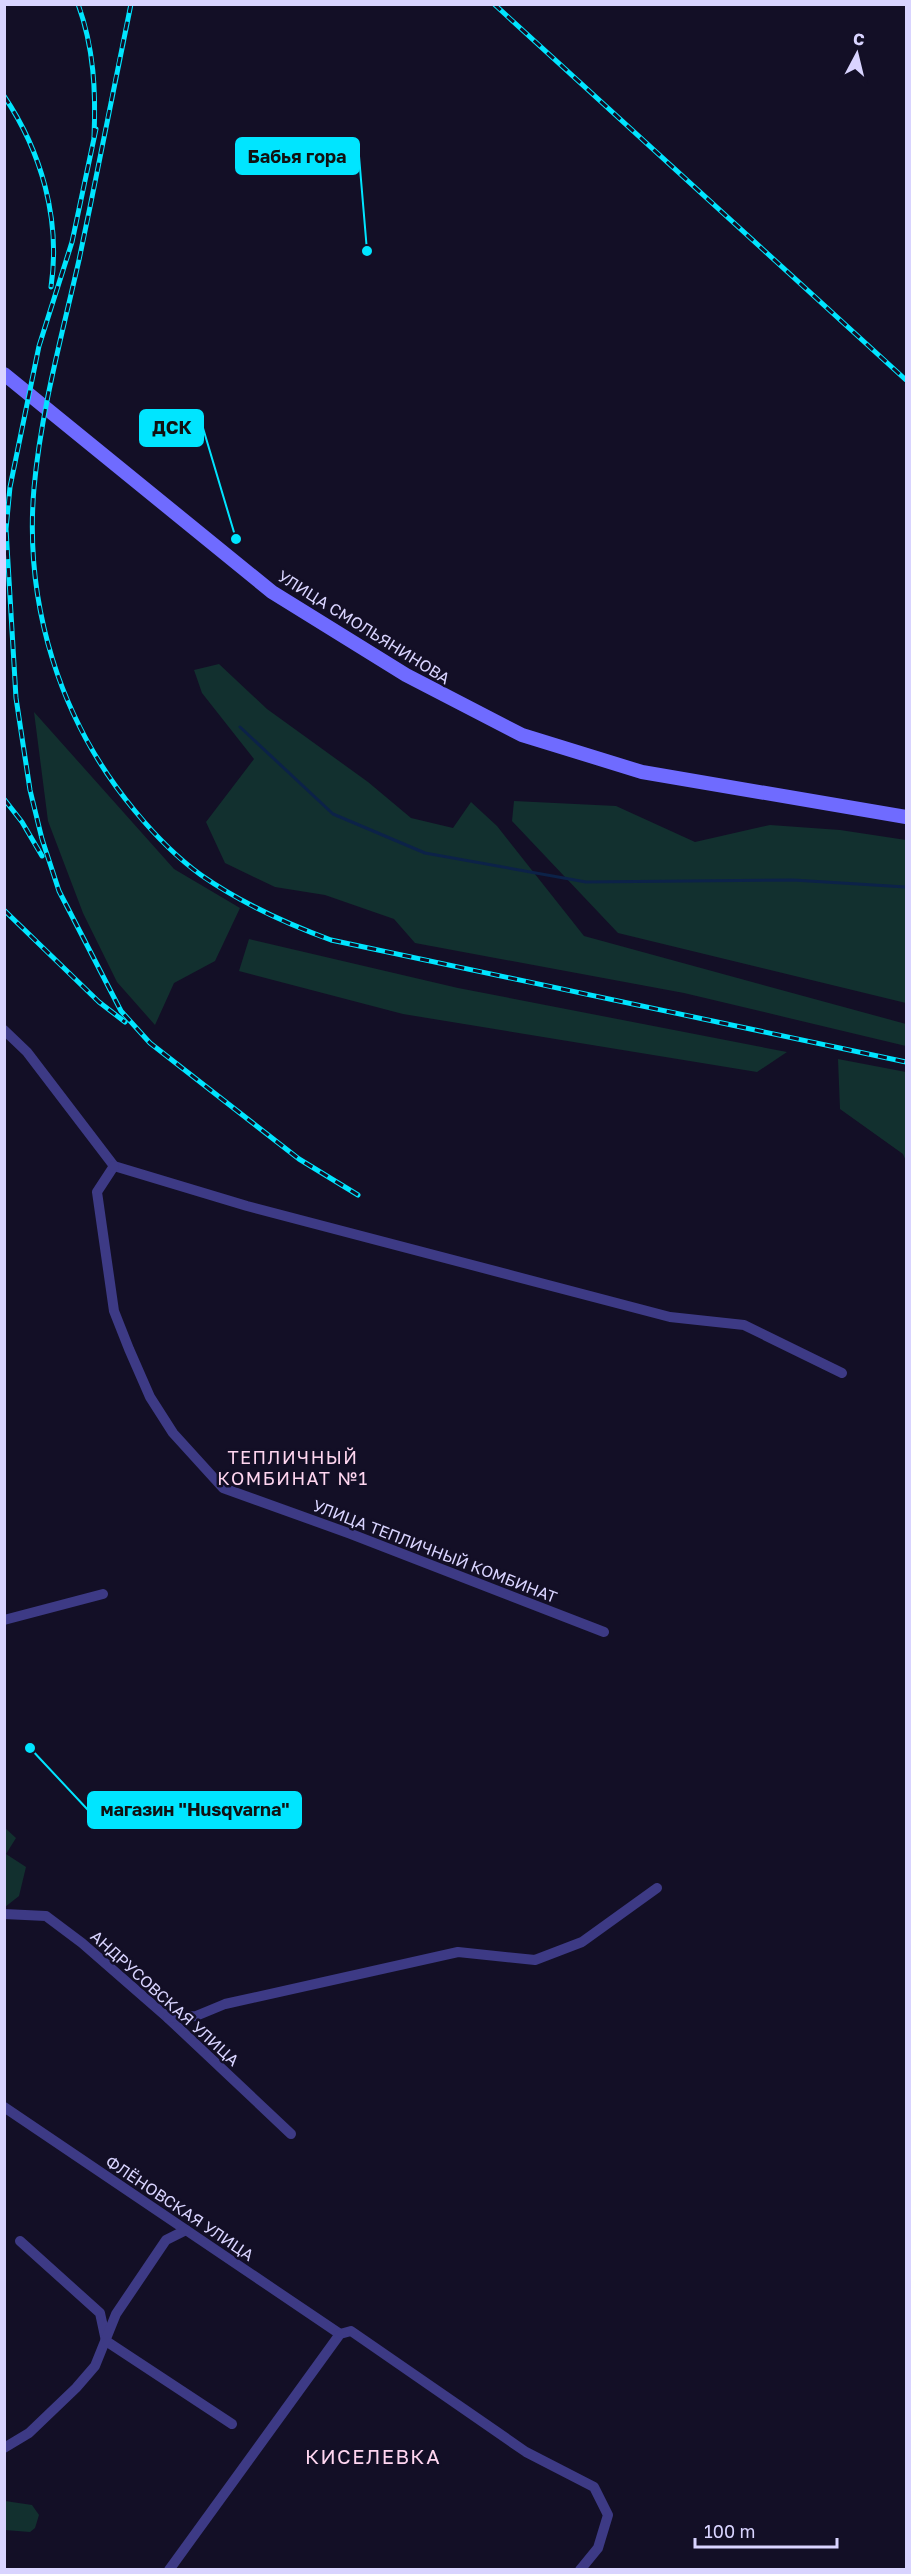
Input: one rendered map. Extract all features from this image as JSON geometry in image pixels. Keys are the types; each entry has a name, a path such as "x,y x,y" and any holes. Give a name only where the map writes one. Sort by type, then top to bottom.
{"street":[{"name":"УЛИЦА СМОЛЬЯНИНОВА","path":"4,374 272,592 406,675 522,735 642,771 906,817"},
{"path":"4,1029 27,1052 114,1166 247,1206 670,1317 744,1325 842,1373"},
{"name":"УЛИЦА ТЕПЛИЧНЫЙ КОМБИНАТ","path":"114,1166 97,1192 114,1311 150,1397 173,1433 223,1488 351,1534 604,1632"},
{"path":"4,1620 103,1594"},
{"path":"168,2018 196,2016 225,2004 458,1952 535,1960 582,1942 657,1888"},
{"name":"АНДРУСОВСКАЯ УЛИЦА","path":"4,1914 46,1916 82,1943 168,2018 291,2134"},
{"name":"ФЛЁНОВСКАЯ УЛИЦА","path":"4,2107 340,2334 351,2331 526,2452 594,2487 608,2516 598,2548 580,2570"},
{"path":"4,2448 29,2433 76,2388 95,2366 116,2314 166,2240 186,2230"},
{"path":"20,2241 100,2313 106,2341 232,2424"},
{"path":"169,2570 340,2334"}],"green space":[{"path":"219,664 267,709 368,782 411,818 453,828 471,802 497,826 584,936 906,1024 906,1046 684,993 415,943 394,919 325,895 275,887 225,863 206,822 254,759 202,693 194,670"},
{"path":"34,712 174,869 240,908 215,961 174,983 155,1025 117,982 83,913 48,821"},
{"path":"514,801 616,806 695,842 770,825 840,830 906,840 906,1003 618,933 512,821"},
{"path":"249,939 458,988 787,1052 757,1072 403,1014 239,971"},
{"path":"838,1059 906,1072 906,1161 903,1154 840,1109"},
{"path":"5,1828 16,1838 6,1854 26,1867 19,1896 5,1907"},
{"path":"5,2501 32,2505 39,2515 35,2528 30,2532 5,2530"}],"waterway":[{"path":"240,727 333,814 425,853 586,882 793,880 906,887"}],"railway":[{"path":"78,4 88,37 93,70 94,137"},
{"path":"131,4 79,260 47,402 37,459 32,532 35,575 42,618 53,660 67,700 86,739 109,776 158,837 201,875 264,912 331,940 906,1062"},
{"path":"494,4 906,380"},
{"path":"4,96 28,139 45,187 53,236 51,287"},
{"path":"96,129 72,242 39,346 10,487 6,529 16,698 30,790 42,839 59,891 121,1011 150,1043 299,1159 358,1195"},
{"path":"4,799 22,822 42,856"},
{"path":"4,910 99,1002 125,1022"}],"place":[{"name":"Бабья гора","path":"367,251"},
{"name":"ДСК","path":"236,539"},
{"name":"магазин \"Husqvarna\"","path":"30,1748"}],"district":[{"name":"ТЕПЛИЧНЫЙ КОМБИНАТ №1","path":"293,1468"},
{"name":"КИСЕЛЕВКА","path":"373,2457"}]}
